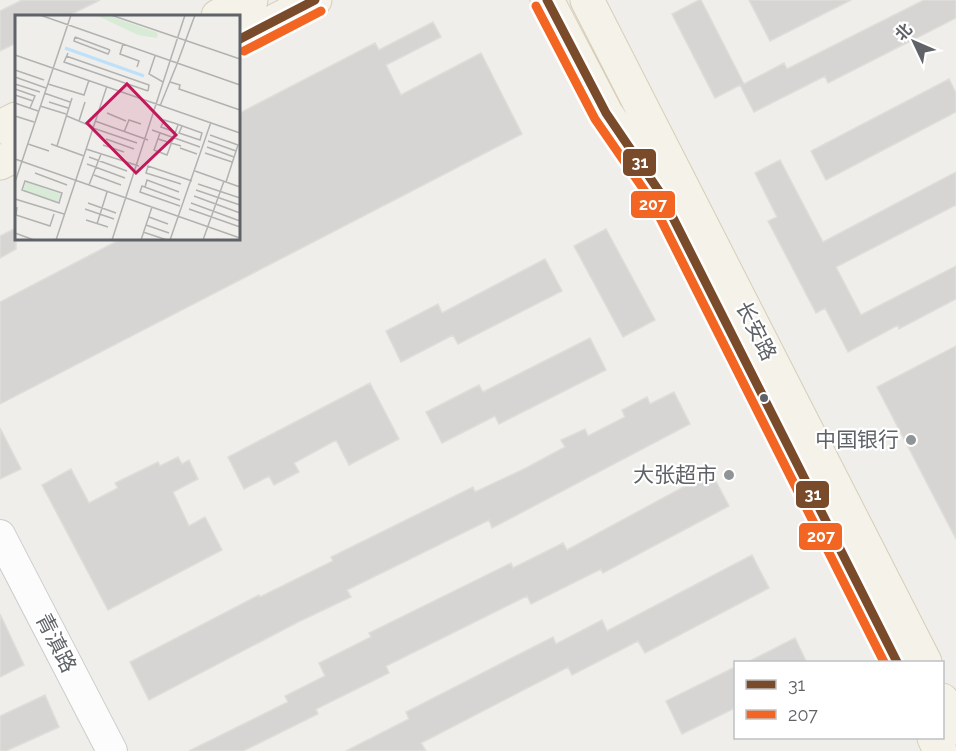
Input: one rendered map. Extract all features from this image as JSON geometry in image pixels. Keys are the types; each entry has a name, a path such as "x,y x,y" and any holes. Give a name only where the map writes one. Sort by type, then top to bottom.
{"main road":[{"path":"220,15 251,0"},
{"path":"240,39 315,0"},
{"name":"长安路","path":"547,0 606,113 661,194 896,661"},
{"name":"长安路","path":"587,0 924,661"},
{"path":"0,127 15,120"},
{"path":"0,163 15,156"},
{"path":"944,704 956,728"}],"street":[{"name":"青滇路","path":"0,535 112,751"}],"building":[{"path":"22,0 100,0 70,15 15,15 15,44 0,51 0,11"},
{"path":"699,0 744,84 784,63 787,69 924,0 956,0 956,18 828,83 825,76 754,112 740,85 715,98 672,14"},
{"path":"749,0 851,0 770,41"},
{"path":"433,22 441,37 386,65 401,95 481,53 522,134 0,404 0,302 119,240 240,240 240,113 375,43 379,50"},
{"path":"949,79 956,93 956,112 826,180 811,151"},
{"path":"780,160 823,242 956,172 956,205 836,267 861,315 956,266 956,299 899,329 898,325 848,352 825,308 816,313 768,221 777,217 755,173"},
{"path":"15,228 16,249 0,258 0,236"},
{"path":"606,229 655,320 623,337 574,246"},
{"path":"545,259 562,291 458,344 453,335 401,362 386,331 438,304 442,313"},
{"path":"590,338 606,370 499,424 495,416 442,443 426,412 479,385 483,392"},
{"path":"956,346 956,539 877,387"},
{"path":"370,383 399,439 349,465 336,440 294,463 299,472 274,485 269,476 244,489 228,457"},
{"path":"674,392 690,424 492,528 489,520 347,590 351,597 298,622 149,700 130,662 259,595 260,597 333,561 331,557 473,487 475,492 526,468 565,447 561,440 585,429 588,436 625,417 622,410 647,397 650,404"},
{"path":"0,428 21,469 0,479"},
{"path":"178,457 182,464 189,460 198,479 173,492 189,526 205,517 222,550 108,610 42,485 71,469 89,503 118,488 115,483 158,462 160,466"},
{"path":"711,472 729,506 603,573 601,569 531,604 527,596 386,666 389,673 316,709 318,714 243,751 189,751 288,702 285,696 325,676 319,663 371,637 369,633 511,563 513,568 563,543 567,550"},
{"path":"752,555 769,588 645,653 638,641 572,675 568,667 421,743 426,751 346,751 409,719 406,712 553,637 556,644 602,620 607,631"},
{"path":"0,614 24,665 0,677"},
{"path":"795,638 806,661 750,661"},
{"path":"734,667 734,708 682,734 666,701"},
{"path":"45,695 59,727 6,751 0,751 0,716"}],"transit line":[{"name":"31","path":"240,39 315,0"},
{"name":"31","path":"547,0 606,113 661,194 896,661"},
{"name":"207","path":"536,6 595,119 651,200 883,661"},
{"name":"207","path":"244,51 321,11"}],"place":[{"name":"中国银行","path":"911,440"},
{"name":"大张超市","path":"729,475"}]}
